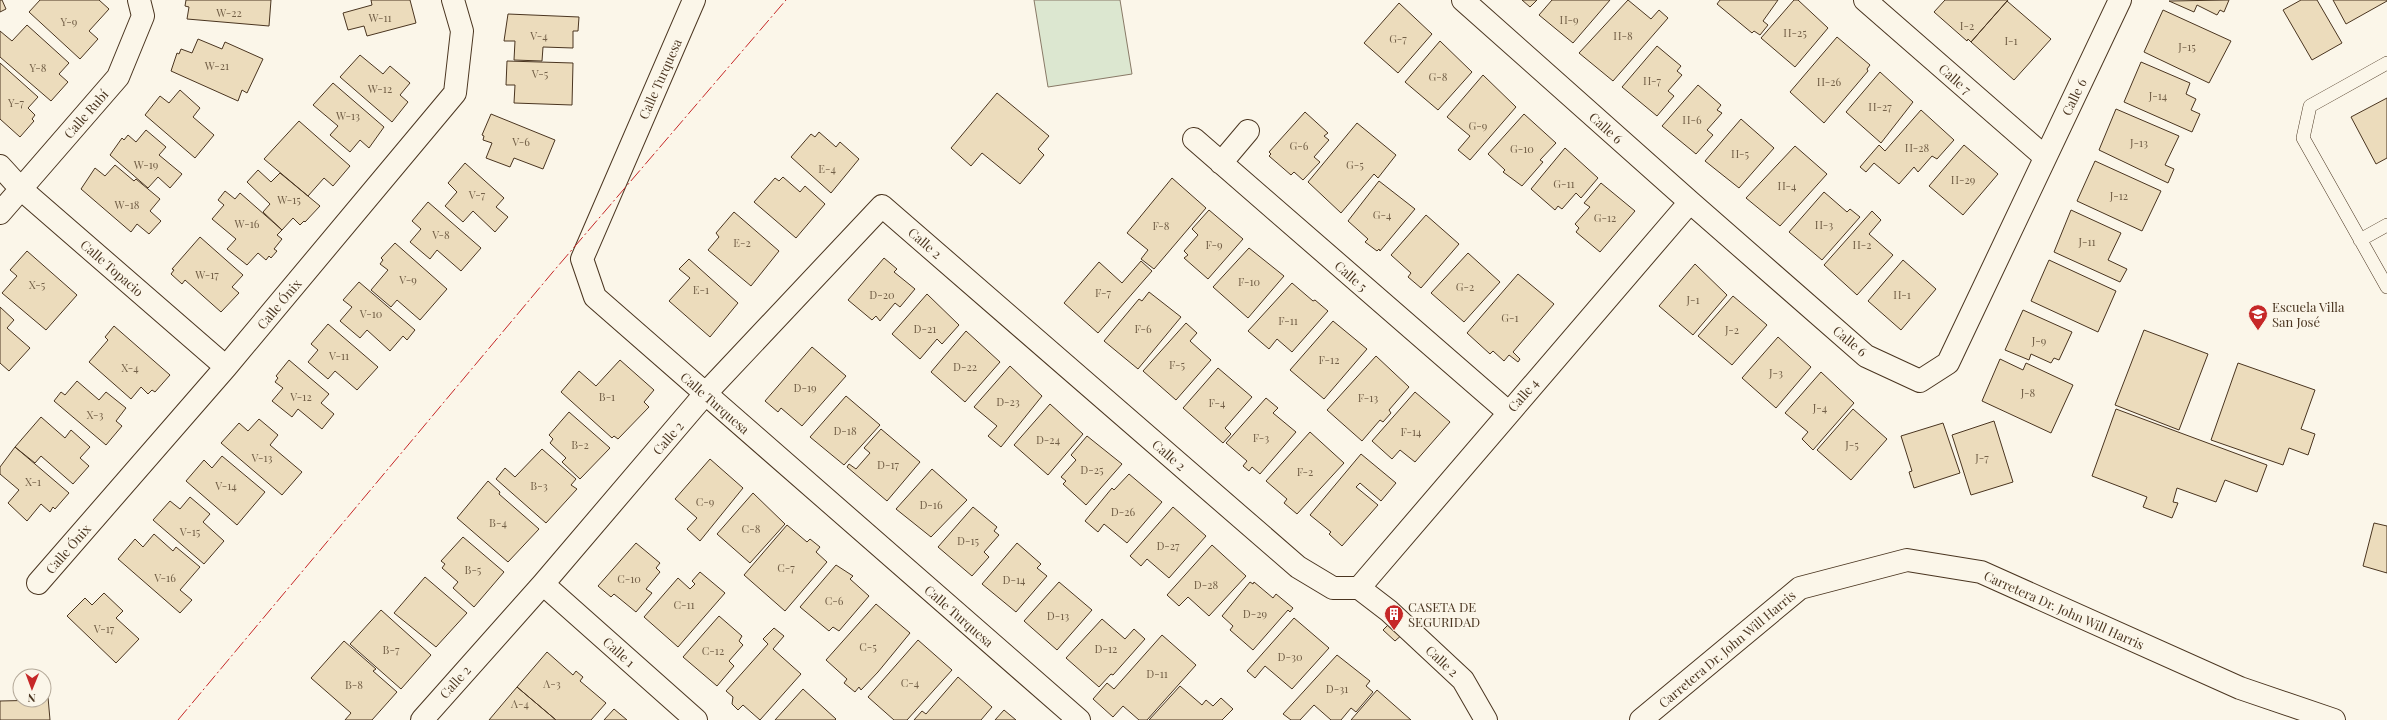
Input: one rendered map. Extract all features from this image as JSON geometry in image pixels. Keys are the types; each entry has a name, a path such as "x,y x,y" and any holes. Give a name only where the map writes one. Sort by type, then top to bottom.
{"street":[{"name":"Calle Rubí","path":"0,213 118,77 143,16 139,0"},
{"name":"Calle Ónix","path":"38,583 226,367 455,93 462,30 453,0"},
{"name":"Calle Turquesa","path":"694,0 582,259 595,297 1079,720"},
{"name":"Calle 6","path":"1463,0 1866,356 1920,380 1948,363 2120,0"},
{"name":"Calle 7","path":"1865,0 2045,157"},
{"path":"1220,163 1248,132"},
{"name":"Calle 5","path":"1194,139 1508,412"},
{"name":"Calle Topacio","path":"0,166 21,189 226,367"},
{"name":"Calle 4","path":"1359,588 1508,412 1690,202"},
{"name":"Calle 2","path":"422,720 543,584 705,394 882,206 1298,567 1333,588 1359,588 1389,611 1463,680 1486,720"},
{"name":"Carretera Dr. John Will Harris","path":"1641,720 1800,588 1907,560 1981,572 2240,688 2334,720"},
{"name":"Calle 1","path":"543,584 696,720"}],"lane":[{"path":"2387,63 2310,106 2304,138 2387,287"},
{"path":"2360,240 2387,225"}],"green space":[{"path":"1034,0 1120,0 1132,74 1048,87"}],"building":[{"path":"0,0 2,0 6,9 0,12"},
{"path":"40,0 99,0 109,9 89,31 98,39 80,59 29,12"},
{"path":"186,0 271,0 269,26 187,19 189,7 185,6"},
{"path":"371,0 410,0 416,23 367,36 364,26 348,30 343,13 372,5"},
{"path":"1522,0 1537,0 1530,7"},
{"path":"1552,0 1610,0 1573,43 1539,15"},
{"path":"1628,0 1651,19 1659,10 1668,18 1613,81 1579,53"},
{"path":"1720,0 1778,0 1763,21 1768,25 1760,35 1754,31 1752,33 1717,4"},
{"path":"1794,0 1798,0 1828,28 1795,67 1761,38"},
{"path":"1945,0 2008,0 1971,42 1968,39 1967,41 1934,12"},
{"path":"2229,0 2224,12 2220,10 2217,15 2197,5 2194,12 2169,1"},
{"path":"2301,0 2317,0 2342,43 2312,60 2283,10"},
{"path":"2333,0 2387,0 2387,1 2346,24"},
{"path":"2007,1 2051,39 2014,80 1971,42"},
{"path":"1399,3 1432,34 1398,73 1364,43"},
{"path":"2163,10 2231,41 2209,83 2144,52"},
{"path":"508,14 579,17 578,31 573,31 573,48 543,47 542,61 514,60 515,41 504,41"},
{"path":"27,25 69,63 59,74 68,82 51,101 0,57 0,31 12,41"},
{"path":"1837,37 1870,65 1867,69 1868,71 1824,123 1790,92"},
{"path":"198,39 222,49 225,42 263,59 247,93 242,90 238,101 171,71 177,53 179,54 181,49 192,53"},
{"path":"1440,41 1472,72 1438,110 1405,82"},
{"path":"1657,46 1681,66 1677,71 1682,75 1668,91 1674,96 1657,116 1622,87"},
{"path":"360,55 383,74 390,66 410,83 400,95 408,102 392,122 340,77"},
{"path":"507,61 573,63 572,105 514,103 515,85 506,85"},
{"path":"2141,62 2190,83 2186,94 2196,99 2191,110 2200,114 2192,132 2124,102"},
{"path":"0,63 38,97 28,108 35,115 32,119 34,121 20,137 0,119"},
{"path":"1880,72 1913,102 1881,143 1846,112"},
{"path":"1483,75 1516,107 1470,160 1458,150 1470,136 1447,117"},
{"path":"333,83 384,127 369,148 360,140 350,152 330,135 338,126 313,105"},
{"path":"1698,85 1721,105 1717,110 1722,113 1707,130 1713,135 1696,154 1662,126"},
{"path":"180,90 200,108 193,117 214,135 195,158 145,115 160,96 169,103"},
{"path":"997,93 1049,136 1038,149 1044,155 1020,184 982,153 971,166 951,148"},
{"path":"2387,98 2387,158 2376,164 2351,117"},
{"path":"2116,109 2179,136 2165,165 2174,169 2168,183 2099,150"},
{"path":"1921,110 1954,140 1937,159 1932,156 1918,172 1914,167 1899,184 1874,163 1866,172 1860,167 1879,145 1885,151"},
{"path":"1305,112 1328,133 1324,136 1329,140 1314,157 1320,162 1303,180 1294,172 1291,175 1269,156 1271,154 1269,152"},
{"path":"491,114 555,140 543,169 514,158 510,167 486,158 492,143 483,140 484,136 482,135"},
{"path":"1524,114 1556,143 1540,160 1543,162 1522,186 1503,172 1505,170 1488,154"},
{"path":"1741,119 1774,148 1739,188 1705,161"},
{"path":"299,121 350,166 333,186 324,178 308,196 264,159"},
{"path":"1357,123 1396,155 1378,178 1374,174 1341,213 1308,182"},
{"path":"146,130 166,147 159,155 182,174 170,188 158,177 148,188 110,155 122,138 124,140 128,135 136,142"},
{"path":"819,132 836,147 840,142 859,159 831,193 791,157 811,134 815,137"},
{"path":"1964,145 1998,174 1963,215 1929,186"},
{"path":"1795,146 1827,174 1780,226 1746,198"},
{"path":"1565,148 1598,178 1581,198 1576,193 1562,209 1558,206 1555,210 1531,189"},
{"path":"2095,161 2161,191 2142,231 2077,201"},
{"path":"465,163 504,198 496,207 508,217 495,232 473,211 463,222 445,206 457,192 448,183"},
{"path":"115,165 134,181 136,179 160,199 150,211 161,221 149,234 137,224 131,232 81,189 95,168 105,176"},
{"path":"258,170 271,182 280,173 320,206 305,222 304,221 300,225 293,218 282,230 263,212 270,204 247,182"},
{"path":"783,177 800,192 805,186 825,204 796,238 754,202 775,178 779,181"},
{"path":"1172,178 1206,208 1154,269 1141,259 1148,250 1127,233"},
{"path":"1379,181 1415,209 1380,251 1379,249 1377,251 1365,242 1368,239 1348,221"},
{"path":"1601,183 1635,211 1600,252 1576,232 1579,228 1575,224 1590,207 1584,203"},
{"path":"225,191 235,199 240,193 282,230 277,235 282,239 274,249 277,251 271,258 269,256 266,260 258,253 247,265 227,249 236,239 212,219 224,205 218,200"},
{"path":"1824,192 1847,212 1850,209 1860,217 1822,260 1789,232"},
{"path":"428,202 481,248 461,271 437,250 430,259 410,242 421,229 412,221"},
{"path":"1209,210 1243,239 1208,279 1184,258 1188,255 1184,251 1198,235 1192,229"},
{"path":"2071,210 2121,233 2108,260 2127,269 2120,282 2054,252"},
{"path":"1872,211 1881,220 1869,234 1893,255 1857,295 1824,265"},
{"path":"734,212 779,251 751,286 708,250 719,237 716,233"},
{"path":"1426,215 1459,244 1421,288 1408,277 1411,273 1391,255"},
{"path":"200,237 243,275 232,287 239,293 221,312 185,280 182,284 171,274 174,270 172,269"},
{"path":"395,243 447,289 420,320 397,300 391,307 371,290 388,270 380,264 383,260 381,258"},
{"path":"1249,248 1284,276 1248,318 1213,287"},
{"path":"27,251 77,295 46,330 2,293 17,276 10,270"},
{"path":"1468,253 1500,282 1464,322 1431,293"},
{"path":"884,258 897,269 894,272 915,289 900,307 895,303 880,321 876,316 872,320 848,300"},
{"path":"689,259 738,303 710,337 669,301 690,278 679,269"},
{"path":"1903,260 1936,289 1901,330 1868,301"},
{"path":"2049,260 2116,291 2098,332 2031,301"},
{"path":"1141,261 1152,271 1098,333 1064,303 1099,262 1122,283"},
{"path":"1695,264 1727,295 1693,335 1659,306"},
{"path":"1518,274 1554,304 1513,352 1520,359 1518,362 1509,355 1504,361 1493,351 1490,354 1467,333"},
{"path":"359,282 415,330 407,340 403,336 390,351 367,330 360,338 340,321 352,307 343,300"},
{"path":"1292,283 1313,301 1315,300 1328,311 1292,352 1277,339 1269,349 1248,331"},
{"path":"1149,292 1181,317 1138,369 1104,341 1139,299 1142,301"},
{"path":"927,294 959,325 942,344 937,339 920,359 892,334"},
{"path":"1733,296 1767,325 1732,365 1698,336"},
{"path":"0,307 14,320 7,328 30,348 9,371 0,363"},
{"path":"2023,310 2072,332 2059,360 2054,358 2051,363 2031,354 2029,360 2005,350"},
{"path":"1333,321 1367,349 1324,399 1290,370"},
{"path":"1186,323 1197,333 1190,341 1211,360 1176,400 1143,371"},
{"path":"328,324 378,367 357,390 335,371 328,379 308,362 318,350 311,344"},
{"path":"114,326 170,375 155,392 152,390 148,394 141,387 131,399 89,362 108,340 105,337"},
{"path":"2144,330 2208,354 2179,430 2115,405"},
{"path":"966,331 1000,362 965,402 931,372"},
{"path":"1778,337 1811,367 1776,408 1742,378"},
{"path":"812,347 846,376 802,426 781,408 778,412 765,401"},
{"path":"1376,356 1409,387 1389,410 1391,413 1383,422 1380,420 1362,441 1327,410"},
{"path":"2000,359 2023,370 2026,363 2073,385 2051,433 1982,401"},
{"path":"289,360 329,394 321,403 334,414 322,429 298,409 292,417 272,401 283,388 275,382 278,378 276,376"},
{"path":"620,360 654,390 644,402 649,407 618,439 614,436 612,438 561,392 579,371 596,386"},
{"path":"2238,363 2315,390 2301,429 2315,434 2308,455 2289,448 2283,465 2211,440"},
{"path":"1010,366 1042,396 1001,447 988,436 997,426 974,407"},
{"path":"1218,368 1252,397 1225,428 1231,434 1223,443 1183,408"},
{"path":"1821,372 1854,403 1813,450 1802,439 1808,432 1785,413"},
{"path":"77,381 99,400 106,392 126,408 116,421 122,426 106,445 54,401 61,392 65,395"},
{"path":"1415,392 1450,422 1415,462 1400,450 1392,459 1372,441"},
{"path":"846,396 880,425 844,465 810,437"},
{"path":"1266,398 1278,408 1273,413 1296,432 1260,474 1252,467 1249,471 1243,466 1247,461 1226,443"},
{"path":"1050,404 1083,434 1048,475 1014,445"},
{"path":"1853,409 1887,439 1851,480 1817,450"},
{"path":"2116,409 2267,465 2257,492 2225,480 2216,502 2177,488 2173,502 2178,503 2172,518 2143,507 2147,497 2092,476"},
{"path":"569,412 610,448 580,479 562,462 566,458 550,443 553,439 549,435"},
{"path":"41,417 65,438 71,430 90,447 80,458 89,466 73,484 41,456 35,463 15,447"},
{"path":"259,419 278,435 270,445 302,472 282,495 221,443 239,423 248,431"},
{"path":"1994,421 2013,482 1971,495 1952,435"},
{"path":"1943,423 1960,473 1914,488 1909,472 1912,471 1901,436"},
{"path":"881,429 920,462 887,501 847,467 849,464 856,469 870,453 864,448"},
{"path":"1310,432 1344,463 1297,514 1284,503 1287,499 1266,481"},
{"path":"1087,436 1122,464 1086,505 1063,484 1066,481 1061,477 1076,460 1071,455"},
{"path":"15,447 69,493 55,509 53,507 50,512 41,504 27,521 8,503 19,490 0,474 0,467"},
{"path":"542,449 576,479 571,485 577,489 546,523 496,479 505,468 515,477"},
{"path":"1361,454 1396,483 1381,501 1360,483 1356,487 1378,505 1342,546 1329,534 1331,532 1310,515"},
{"path":"222,456 265,492 237,525 186,481 204,460 212,468"},
{"path":"710,459 743,488 700,541 687,529 697,518 675,499"},
{"path":"932,469 967,500 931,537 896,509"},
{"path":"1129,474 1162,502 1127,543 1104,524 1098,532 1085,521 1112,488 1114,490"},
{"path":"488,481 500,492 499,494 539,529 508,562 457,518"},
{"path":"753,493 785,524 750,563 717,534"},
{"path":"190,497 210,514 203,522 224,541 204,564 153,520 170,501 180,509"},
{"path":"973,507 997,527 994,531 999,535 984,552 989,557 972,576 938,547"},
{"path":"1173,507 1206,536 1169,578 1147,559 1141,566 1130,556"},
{"path":"2374,523 2387,526 2387,573 2363,566"},
{"path":"787,525 807,542 810,539 820,547 816,552 827,562 785,611 744,575"},
{"path":"154,534 173,551 176,547 200,567 180,590 192,600 180,613 118,559 135,539 143,547"},
{"path":"463,537 504,572 474,607 453,588 458,582 442,568 445,564 441,561"},
{"path":"636,543 660,563 656,568 660,572 646,589 652,593 636,612 614,594 611,597 598,586"},
{"path":"1017,543 1041,564 1037,568 1047,576 1016,612 982,584"},
{"path":"1212,545 1246,576 1209,616 1188,597 1179,606 1167,595"},
{"path":"836,565 853,576 850,579 869,596 839,631 833,627 829,631 800,607"},
{"path":"700,572 725,593 678,647 644,617 678,578 690,589 695,584 692,581"},
{"path":"425,577 467,613 436,647 394,613"},
{"path":"1059,582 1092,610 1057,650 1024,621"},
{"path":"1250,582 1253,584 1254,582 1273,598 1276,594 1293,608 1290,612 1288,610 1253,650 1230,630 1233,626 1222,616"},
{"path":"104,593 123,611 116,618 139,639 116,663 67,616 85,598 92,605"},
{"path":"876,604 910,633 878,672 861,690 859,687 855,692 844,683 847,679 826,660"},
{"path":"381,610 431,655 401,689 350,644"},
{"path":"719,616 742,636 739,641 743,645 729,661 734,666 717,686 683,657"},
{"path":"1294,618 1329,648 1292,689 1265,666 1255,678 1247,671"},
{"path":"1102,619 1125,639 1134,629 1145,639 1113,675 1111,674 1099,687 1066,658"},
{"name":"CASETA DE SEGURIDAD","path":"1392,621 1404,633 1395,641 1383,630"},
{"path":"774,628 784,636 773,649 801,674 760,720 743,705 738,710 732,704 733,697 726,691 768,644 763,639"},
{"path":"1162,635 1196,665 1147,720 1139,720 1123,706 1113,717 1093,699 1107,683 1114,689"},
{"path":"918,640 952,670 907,720 894,720 868,697"},
{"path":"344,641 376,669 373,671 397,692 372,720 345,720 351,713 311,678"},
{"path":"547,652 573,675 576,671 583,677 580,681 606,703 591,720 556,720 517,687"},
{"path":"1337,655 1370,681 1366,686 1373,692 1356,712 1351,708 1341,720 1331,720 1314,705 1300,720 1291,720 1283,714"},
{"path":"958,677 992,707 981,720 914,720 922,711 926,714"},
{"path":"1180,686 1202,705 1206,700 1213,706 1221,698 1233,709 1222,720 1149,720"},
{"path":"517,687 556,720 489,720"},
{"path":"803,689 836,719 775,720"},
{"path":"1377,690 1411,720 1351,720"},
{"path":"0,701 12,701 12,708 49,708 50,720 0,720"},
{"path":"614,709 627,720 604,720"},
{"path":"1004,710 1016,720 995,720"}],"power":[{"path":"178,720 552,273 786,0"}],"place":[{"name":"Escuela Villa San José","path":"2258,331"},
{"name":"CASETA DE SEGURIDAD","path":"1394,631"}]}
